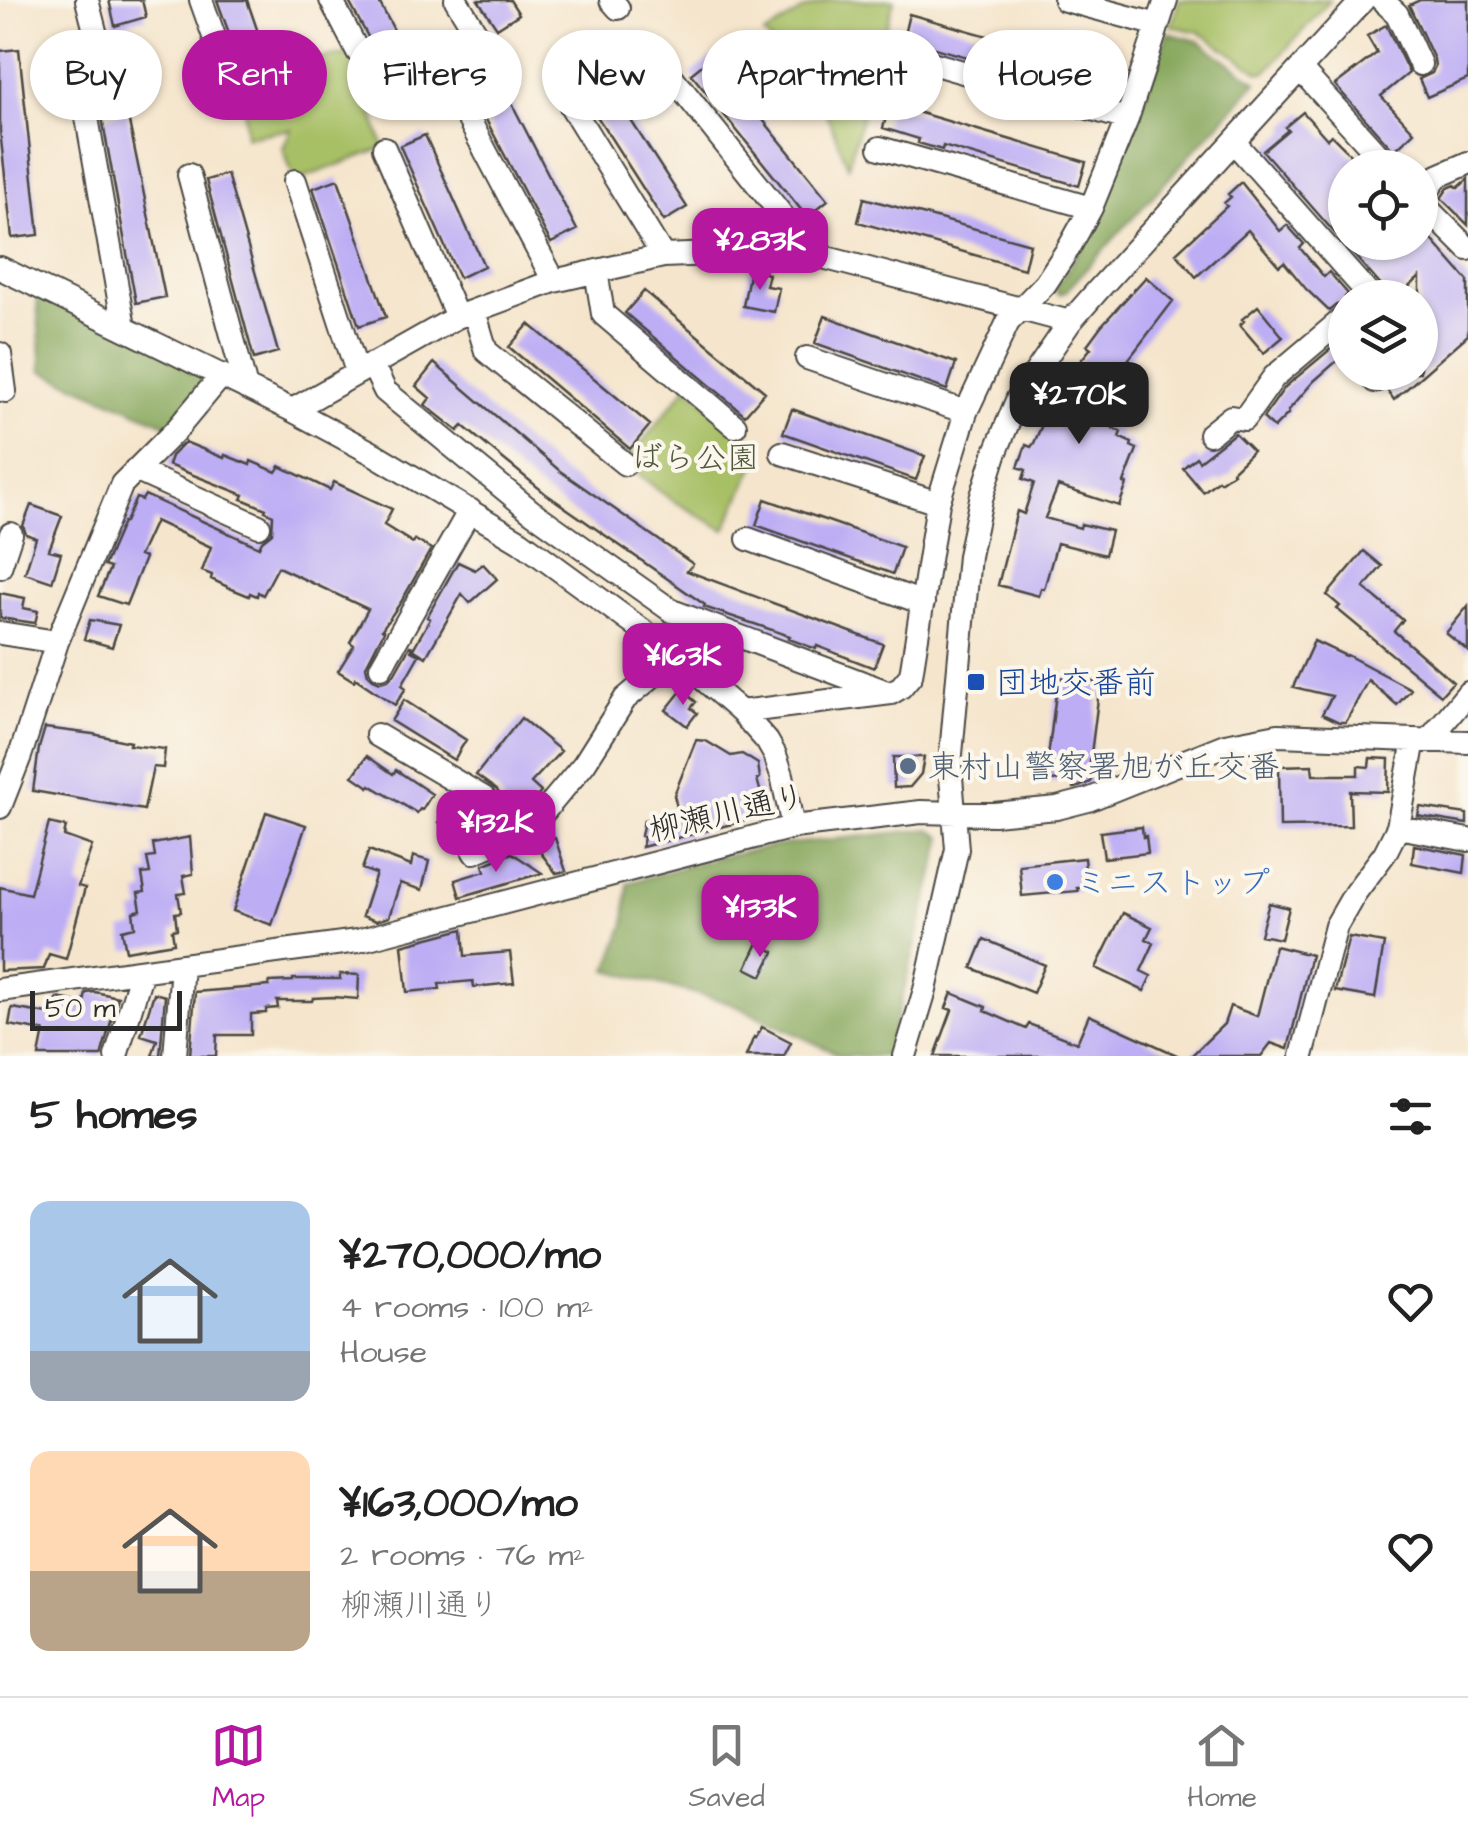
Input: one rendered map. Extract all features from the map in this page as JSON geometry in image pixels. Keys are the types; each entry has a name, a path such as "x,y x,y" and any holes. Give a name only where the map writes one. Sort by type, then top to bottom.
{"street":[{"path":"87,0 94,30"},
{"path":"200,0 211,30"},
{"path":"331,0 347,31"},
{"path":"456,0 474,30"},
{"path":"1065,0 1158,25"},
{"path":"1128,113 1166,0"},
{"path":"906,1056 957,849 950,766 970,556 994,454 1018,398 1070,322 1363,0"},
{"path":"1382,0 1396,14 1420,64"},
{"path":"1300,69 1374,150"},
{"path":"682,89 793,228 789,251"},
{"path":"87,120 124,327"},
{"path":"469,120 554,281"},
{"path":"579,120 662,256"},
{"path":"741,712 891,693 910,674 938,503 966,412 1008,322 1045,284 1091,208 1126,120"},
{"path":"1234,142 1355,280"},
{"path":"384,148 486,351 624,464"},
{"path":"880,148 1091,208"},
{"path":"1438,176 1468,164"},
{"path":"189,176 246,388"},
{"path":"295,181 365,368 385,391 530,512 672,611 891,693"},
{"path":"1438,219 1468,249"},
{"path":"292,410 465,314 554,281 662,256 789,251 1070,322"},
{"path":"0,268 292,410 520,541 672,652 741,712 775,754 793,826"},
{"path":"596,271 603,314 735,426"},
{"path":"1210,434 1231,416 1244,418 1274,377 1328,331"},
{"path":"0,354 4,391"},
{"path":"807,358 966,412"},
{"path":"0,807 57,642 122,484 177,428 222,374"},
{"path":"782,453 938,503"},
{"path":"136,470 260,526"},
{"path":"380,667 470,510"},
{"path":"0,567 11,534"},
{"path":"748,539 923,603"},
{"path":"0,633 57,642"},
{"path":"474,852 505,839 543,813 584,764 625,698 650,678 672,652"},
{"path":"1302,1056 1336,926 1355,892 1385,853 1398,826 1422,740 1468,693"},
{"path":"377,735 484,798 505,839"},
{"name":"柳瀬川通り","path":"0,990 357,941 793,826 920,812 1057,808 1088,800 1225,745 1278,735 1468,742"},
{"path":"1398,826 1468,840"},
{"path":"175,1056 182,965"},
{"path":"116,1056 142,971"}],"green space":[{"path":"830,0 894,0 886,30 772,30 803,10"},
{"path":"1179,0 1330,0 1266,72 1259,72 1199,32 1171,26"},
{"path":"1168,33 1198,41 1257,82 1065,292 1059,294 1055,289 1105,197"},
{"path":"347,54 347,120 375,120 384,148 295,181 283,148 291,129 246,137 245,120 327,120 327,58"},
{"path":"829,120 861,120 848,166"},
{"path":"36,285 222,375 177,429 42,371"},
{"name":"ばら公園","path":"687,386 763,447 725,530 669,498 625,464"},
{"path":"930,829 943,838 887,1056 842,1056 730,1003 608,970 625,924 628,883 714,858 781,845"}],"building":[{"path":"109,0 142,0 146,17 115,26"},
{"path":"217,0 247,0 257,30 228,30"},
{"path":"348,0 378,0 394,30 364,30"},
{"path":"478,0 510,0 519,14 497,28"},
{"path":"1420,0 1468,0 1468,79 1427,97 1419,79 1432,73 1434,59 1409,5"},
{"path":"909,14 966,30 963,30 963,56 943,50 943,30 905,30"},
{"path":"1386,25 1409,73 1381,96 1414,132 1395,150 1335,85 1377,53 1367,36"},
{"path":"19,49 39,235 12,238 0,131 0,51"},
{"path":"702,65 702,88 691,74"},
{"path":"1303,112 1327,139 1331,135 1346,150 1328,150 1328,225 1263,151 1288,130 1285,127"},
{"path":"103,120 129,120 165,297 136,303"},
{"path":"486,120 520,120 577,230 551,243"},
{"path":"599,120 631,120 687,207 664,221"},
{"path":"728,120 763,120 828,200 807,217"},
{"path":"885,120 943,120 1086,162 1079,186 943,146 942,150 918,143 919,139 883,128"},
{"path":"425,135 484,266 459,278 400,146"},
{"path":"227,174 278,352 254,359 206,180"},
{"path":"338,179 386,317 359,326 313,188"},
{"path":"1468,179 1468,225 1441,198 1448,188 1458,188"},
{"path":"1241,182 1280,231 1287,225 1304,244 1300,248 1324,277 1329,272 1336,280 1328,280 1328,310 1284,262 1279,266 1248,230 1196,277 1176,253 1227,206 1224,203 1231,197 1228,194"},
{"path":"864,198 1030,244 1024,269 858,222"},
{"path":"1438,247 1468,281 1468,335 1438,361 1438,280 1376,280 1358,260 1438,260"},
{"path":"750,270 769,274 766,286 779,288 774,312 743,306"},
{"path":"1146,277 1173,301 1087,414 1114,425 1121,432 1119,437 1137,449 1119,506 1058,486 1045,518 1080,528 1081,524 1111,531 1105,555 1057,543 1039,596 998,585 1017,511 1024,514 1034,483 1023,479 1026,470 1018,467 1026,445 1031,447 1034,443 1054,390 1091,348 1087,345 1101,326"},
{"path":"644,291 765,392 745,415 625,313"},
{"path":"1258,306 1283,337 1264,353 1240,325"},
{"path":"825,316 956,363 947,390 815,343"},
{"path":"529,324 650,425 630,449 509,347"},
{"path":"1328,351 1328,369 1274,428 1263,418 1285,387"},
{"path":"434,363 560,471 693,564 687,571 883,644 874,668 704,607 546,494 463,426 458,431 425,405 430,398 416,386"},
{"path":"1387,390 1405,390 1394,400"},
{"path":"792,409 925,456 916,480 783,433"},
{"path":"1235,433 1253,451 1233,473 1203,492 1183,468 1196,457 1199,461"},
{"path":"185,442 276,472 280,466 330,490 334,482 392,509 384,525 431,549 382,629 366,666 368,674 380,682 394,674 410,646 419,655 395,705 338,671 354,645 350,642 368,609 278,567 263,595 258,592 257,596 249,596 232,589 202,571 211,547 155,521 139,556 145,558 126,605 98,596 110,568 104,566 136,498 142,500 145,495 259,547 272,533 273,515 266,509 242,499 244,495 168,465"},
{"path":"765,499 902,547 893,574 756,525"},
{"path":"31,505 62,516 49,550 61,553 52,582 25,573 36,538 26,534 23,526"},
{"path":"1364,551 1382,566 1364,588 1403,620 1394,631 1453,682 1441,695 1337,609 1340,606 1327,595"},
{"path":"458,562 475,570 483,564 497,579 470,603 462,594 426,657 413,649"},
{"path":"0,593 25,598 23,608 38,611 35,623 0,618"},
{"path":"1468,606 1468,651 1446,633"},
{"path":"90,620 119,625 112,647 84,639"},
{"path":"1314,641 1411,689 1397,705 1368,680 1346,722 1322,714 1332,696 1293,687"},
{"path":"1058,677 1100,683 1091,782 1076,788 1073,780 1045,781"},
{"path":"682,690 696,702 691,708 697,713 687,726 666,710"},
{"path":"404,700 466,740 454,760 391,721"},
{"path":"521,718 561,751 531,783 541,792 512,816 497,790 476,775"},
{"path":"45,728 165,749 163,768 153,767 144,810 33,791"},
{"path":"696,740 706,741 731,756 742,754 758,764 757,779 767,815 642,847 644,820 678,812 674,795"},
{"path":"367,756 432,794 422,810 417,813 353,776"},
{"name":"東村山警察署旭が丘交番","path":"893,757 924,757 921,774 910,787 894,788"},
{"path":"1370,758 1389,759 1388,792 1350,791 1351,826 1280,827 1279,766 1312,765 1313,775 1358,775 1358,766 1369,767"},
{"path":"1420,807 1467,814 1467,824 1418,816"},
{"path":"448,810 481,833 464,841 448,830 439,822"},
{"path":"266,812 306,825 272,925 233,911"},
{"path":"49,823 66,827 64,836 92,846 78,886 85,888 66,959 49,954 44,969 0,971 0,887 30,894"},
{"path":"1142,827 1148,853 1104,858 1100,832"},
{"path":"190,837 193,874 183,876 186,893 178,894 181,912 175,913 174,943 126,951 122,930 135,927 133,912 141,910 138,893 145,892 142,874 150,873 147,858 155,857 153,844"},
{"path":"555,838 566,871 556,873 535,845"},
{"path":"1414,845 1466,855 1464,873 1412,863"},
{"path":"369,850 411,866 413,856 429,861 422,890 400,883 389,917 376,921 362,916 376,874 362,869"},
{"path":"512,853 542,873 460,897 455,880 485,871 483,865"},
{"path":"1084,858 1087,887 1022,896 1019,865"},
{"path":"1269,903 1289,908 1281,939 1260,935"},
{"path":"1123,913 1152,927 1146,939 1154,943 1141,971 1151,976 1144,991 1096,968"},
{"path":"463,929 465,956 510,952 514,983 474,987 473,981 407,992 402,945"},
{"path":"1349,937 1384,943 1375,998 1335,991"},
{"path":"984,939 1045,965 1033,993 972,968"},
{"path":"758,943 774,952 762,976 746,968"},
{"path":"1275,946 1311,955 1288,1049 1271,1043 1261,1056 1191,1056 1224,1024 1230,1006 1257,1016"},
{"path":"340,974 359,975 358,999 277,1001 278,1008 251,1014 251,1035 217,1035 216,1056 190,1056 195,992 269,986 269,982 293,979 340,979"},
{"path":"86,993 118,997 101,1056 39,1056 44,1031 9,1025 12,1008 54,1015 57,998 84,1003"},
{"path":"154,993 165,996 160,1056 152,1056 157,1040 141,1035"},
{"path":"952,993 1026,1029 1029,1024 1077,1043 1089,1015 1179,1056 935,1056 952,1010 946,1008"},
{"path":"762,1027 791,1042 784,1056 746,1056"}],"place":[{"name":"団地交番前","path":"976,682"},
{"name":"東村山警察署旭が丘交番","path":"908,766"},
{"name":"ミニストップ","path":"1055,882"}]}
